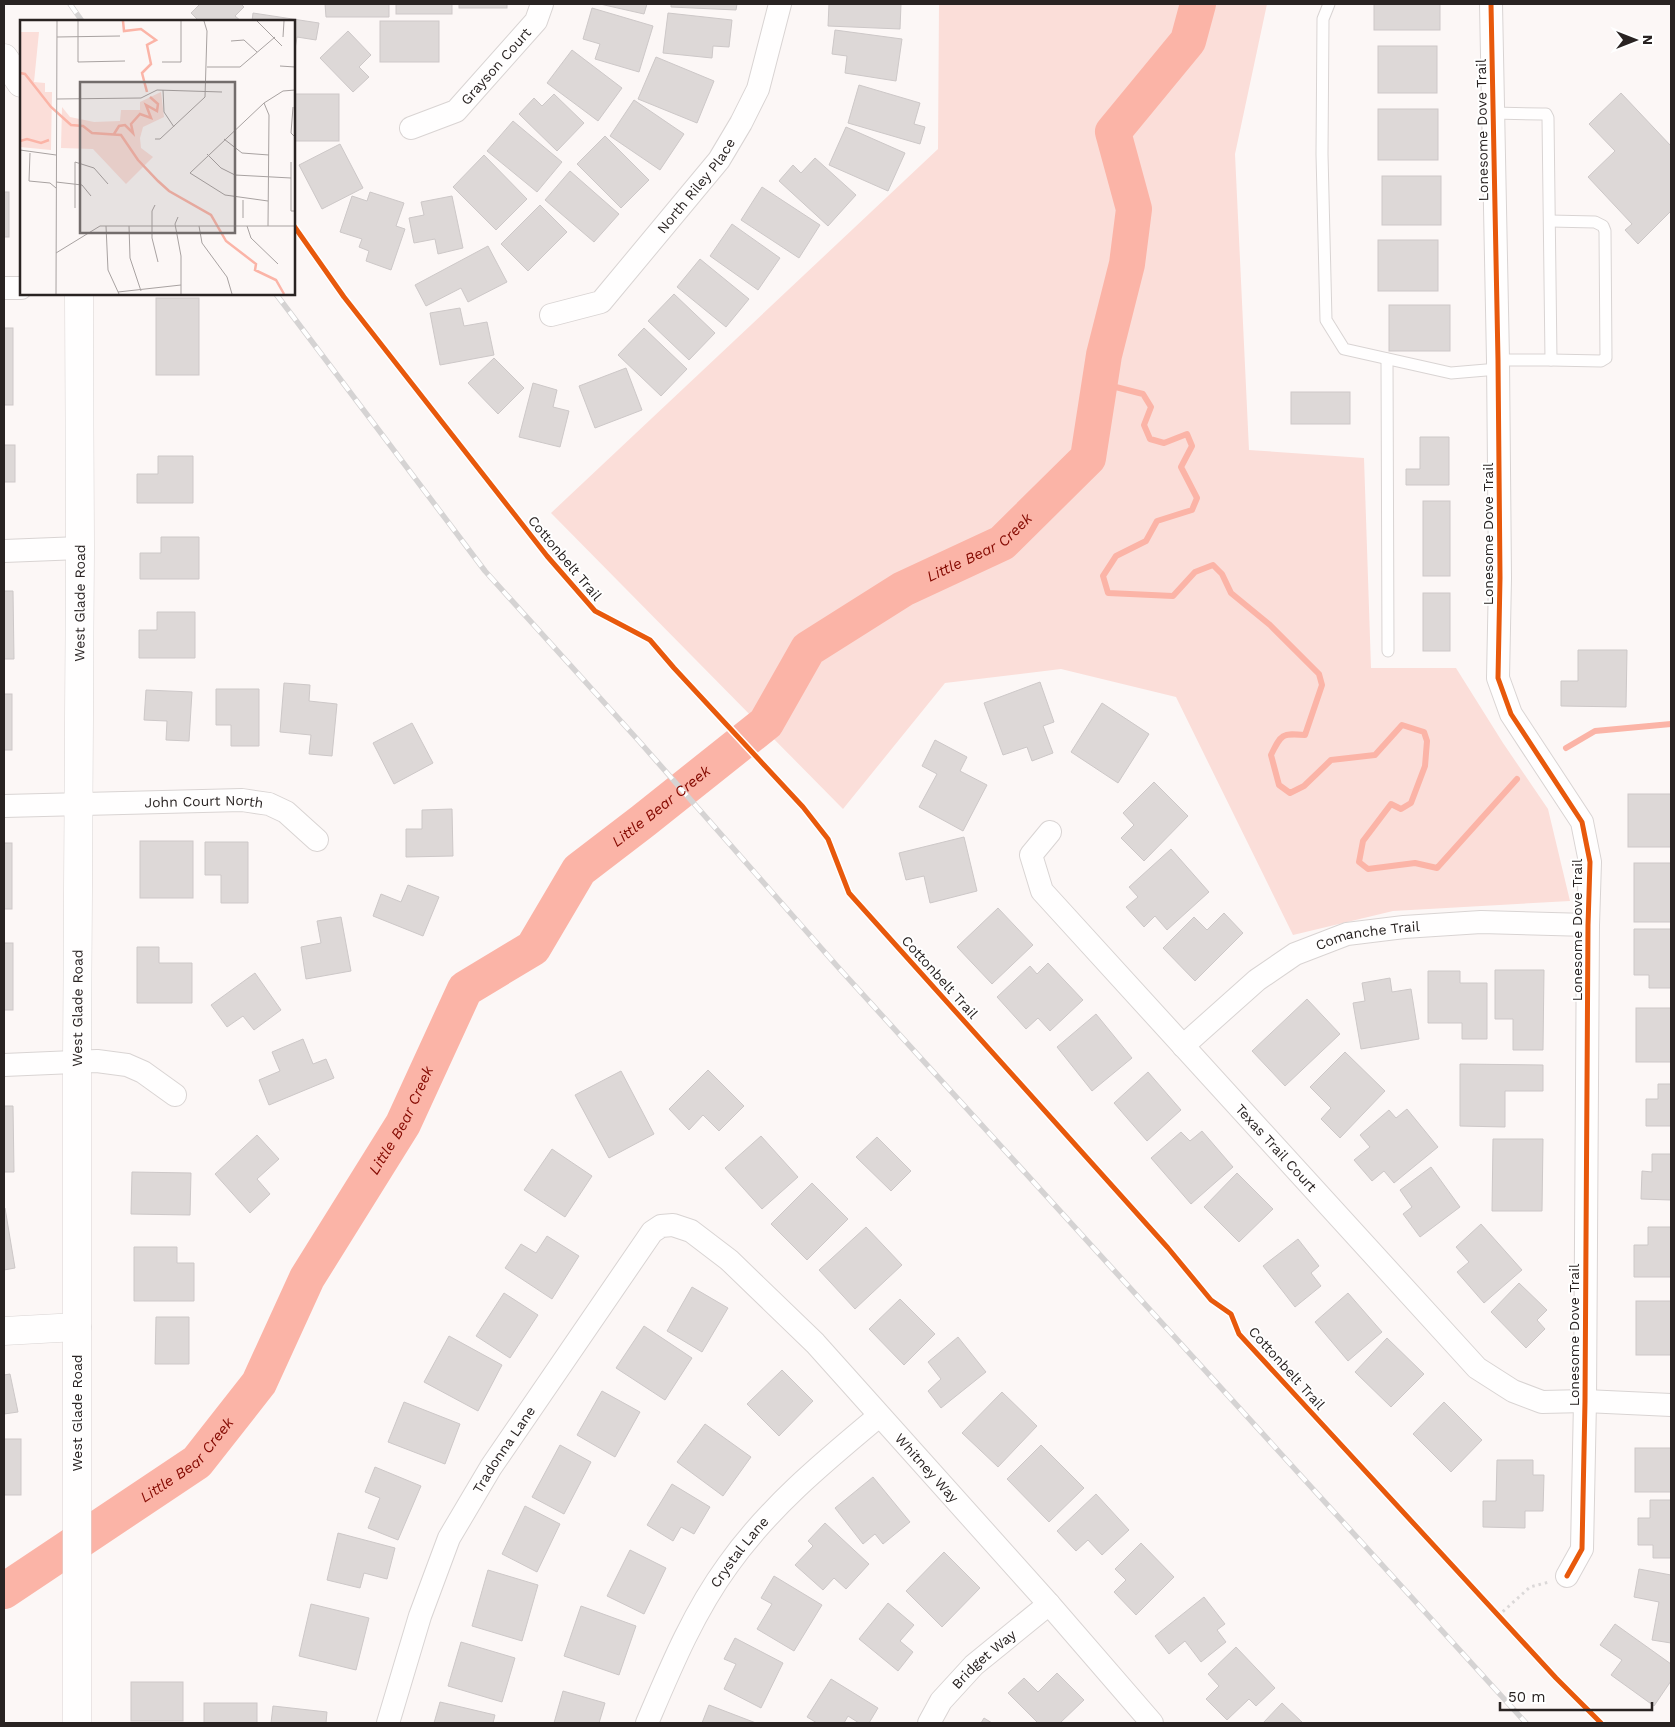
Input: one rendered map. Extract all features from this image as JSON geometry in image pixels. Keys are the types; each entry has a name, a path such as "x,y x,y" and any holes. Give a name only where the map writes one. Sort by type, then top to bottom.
{"main road":[{"path":"4,58 20,82"},
{"name":"West Glade Road","path":"77,1723 77,1062 80,548 78,295"},
{"path":"4,1331 77,1327"}],"street":[{"name":"Grayson Court","path":"411,128 456,111 536,21 542,4"},
{"name":"North Riley Place","path":"551,315 601,302 719,160 758,89 780,4"},
{"name":"Lonesome Dove Trail","path":"1491,4 1498,364 1500,578 1498,678 1511,714 1582,822 1590,862 1582,1549 1567,1576"},
{"path":"4,288 20,288"},
{"path":"4,551 80,548"},
{"name":"John Court North","path":"4,806 242,800 269,804 286,812 317,840"},
{"name":"Texas Trail Court","path":"1050,832 1031,855 1042,891 1477,1368 1513,1391 1542,1402 1585,1401 1671,1405"},
{"name":"Comanche Trail","path":"1183,1046 1257,980 1295,954 1347,934 1404,927 1481,922 1588,925"},
{"path":"4,1065 97,1061 127,1064 144,1072 175,1095"},
{"name":"Tradonna Lane","path":"388,1723 420,1616 449,1538 491,1467 652,1232 662,1226 673,1225 685,1228"},
{"name":"Whitney Way","path":"685,1228 691,1230 728,1260 808,1336 1049,1604 1152,1723"},
{"name":"Crystal Lane","path":"647,1723 672,1662 702,1605 728,1564 770,1513 826,1459 879,1416"},
{"name":"Bridget Way","path":"928,1723 942,1701 974,1665 1049,1604"}],"lane":[{"path":"1329,4 1323,19 1322,154 1326,320 1344,349 1451,373 1498,364 1551,360 1604,360 1606,358 1605,231 1603,226 1595,222 1550,221"},
{"path":"1493,113 1546,114 1548,118 1551,360"},
{"path":"1387,359 1388,651"}],"path":[{"path":"1498,1616 1530,1587 1567,1576"},
{"path":"1492,1608 1505,1622"}],"shaded area":[{"path":"939,4 1267,4 1235,154 1249,450 1364,458 1371,668 1456,668 1503,743 1548,809 1570,901 1393,911 1293,935 1176,697 1061,669 945,683 843,809 551,513 938,149"}],"building":[{"path":"200,4 241,4 244,7 235,16 240,20 198,20 191,13"},
{"path":"325,4 389,4 389,17 326,17"},
{"path":"396,4 452,4 452,14 396,14"},
{"path":"459,4 507,4 507,8 459,8"},
{"path":"600,4 647,4 644,14"},
{"path":"671,4 737,4 736,10 671,7"},
{"path":"829,4 901,4 900,29 828,26"},
{"path":"1374,4 1440,4 1440,30 1374,30"},
{"path":"592,8 653,26 639,72 595,59 600,44 583,39"},
{"path":"253,13 319,23 316,40 297,37 295,49 295,20 252,20"},
{"path":"668,13 732,20 729,47 713,46 712,58 663,53"},
{"path":"380,21 439,21 439,62 380,62"},
{"path":"835,30 902,39 896,81 845,73 847,56 832,54"},
{"path":"348,31 371,55 359,67 369,77 353,92 320,58"},
{"path":"1378,46 1437,46 1437,93 1378,93"},
{"path":"572,50 622,88 598,121 547,83"},
{"path":"656,57 714,81 697,123 638,99"},
{"path":"859,85 920,103 914,124 925,127 920,144 848,123"},
{"path":"1621,93 1671,146 1671,211 1638,244 1625,230 1632,224 1588,177 1615,151 1589,124"},
{"path":"295,94 339,94 339,141 295,141"},
{"path":"554,94 584,123 557,151 519,114 534,98 542,106"},
{"path":"634,100 684,134 660,170 610,136"},
{"path":"1378,109 1438,109 1438,160 1378,160"},
{"path":"513,121 562,162 537,192 487,151"},
{"path":"846,127 905,153 888,191 829,165"},
{"path":"605,136 649,180 621,208 577,164"},
{"path":"340,144 363,188 322,209 299,165"},
{"path":"484,155 527,199 496,230 453,187"},
{"path":"815,158 856,195 828,226 779,181 793,165 801,173"},
{"path":"570,171 619,214 594,242 545,200"},
{"path":"1382,176 1441,176 1441,225 1382,225"},
{"path":"762,187 820,225 799,258 741,220"},
{"path":"4,192 9,192 9,237 4,237"},
{"path":"370,192 404,203 396,226 405,229 391,270 366,261 369,251 359,247 362,239 340,232 352,196 367,201"},
{"path":"452,196 463,248 438,254 435,239 414,243 409,218 424,215 421,202"},
{"path":"540,205 567,232 528,271 501,244"},
{"path":"732,224 780,258 758,290 710,256"},
{"path":"1378,240 1438,240 1438,291 1378,291"},
{"path":"488,246 507,282 468,302 461,288 426,306 415,285"},
{"path":"700,259 749,299 726,327 677,287"},
{"path":"674,294 715,333 689,360 648,321"},
{"path":"156,298 199,298 199,375 156,375"},
{"path":"1389,305 1450,305 1450,351 1389,351"},
{"path":"460,308 464,326 487,322 494,355 440,365 430,313"},
{"path":"4,328 13,328 13,405 4,405"},
{"path":"644,328 687,369 661,396 618,355"},
{"path":"494,358 524,388 498,414 468,383"},
{"path":"626,368 642,410 595,428 579,386"},
{"path":"533,383 557,390 553,407 569,411 560,447 519,437"},
{"path":"1291,392 1350,392 1350,424 1291,424"},
{"path":"1420,437 1449,437 1449,485 1406,485 1406,469 1420,469"},
{"path":"4,445 15,445 15,482 4,482"},
{"path":"158,456 193,456 193,503 137,503 137,474 158,474"},
{"path":"1423,501 1450,501 1450,576 1423,576"},
{"path":"161,537 199,537 199,579 140,579 140,553 161,553"},
{"path":"4,591 13,591 14,659 4,659"},
{"path":"1423,593 1450,593 1450,651 1423,651"},
{"path":"157,612 195,612 195,658 139,658 139,630 157,630"},
{"path":"1578,650 1627,650 1626,707 1561,706 1561,681 1578,681"},
{"path":"1040,682 1054,722 1043,726 1053,753 1032,761 1027,747 1003,755 984,703"},
{"path":"284,683 310,685 309,701 337,704 332,756 309,754 311,735 280,732"},
{"path":"216,689 259,689 259,746 231,746 231,725 216,725"},
{"path":"146,690 192,692 189,741 166,740 167,721 144,720"},
{"path":"4,694 12,694 12,750 4,750"},
{"path":"1102,703 1149,734 1118,783 1071,752"},
{"path":"412,723 433,763 394,784 373,743"},
{"path":"935,740 967,757 960,771 987,785 963,831 919,807 937,774 922,766"},
{"path":"1154,782 1188,816 1144,861 1121,838 1134,825 1123,813"},
{"path":"1628,794 1671,794 1671,847 1628,847"},
{"path":"452,809 453,856 406,857 406,829 422,829 422,810"},
{"path":"964,837 977,891 930,903 924,876 906,880 899,853"},
{"path":"140,841 193,841 193,898 140,898"},
{"path":"205,842 248,842 248,903 221,903 221,875 205,875"},
{"path":"4,843 12,843 12,909 4,909"},
{"path":"1171,849 1209,892 1167,930 1155,916 1144,927 1126,907 1138,897 1129,887"},
{"path":"1634,863 1671,863 1671,922 1634,922"},
{"path":"408,885 439,897 423,936 373,916 381,894 401,902"},
{"path":"998,908 1033,945 992,984 957,947"},
{"path":"1224,913 1243,933 1195,981 1163,948 1194,917 1207,930"},
{"path":"341,917 351,971 306,979 301,947 321,943 317,921"},
{"path":"1634,929 1671,929 1671,988 1649,988 1649,975 1634,975"},
{"path":"4,943 13,943 13,1010 4,1010"},
{"path":"137,947 159,947 159,963 192,963 192,1003 137,1003"},
{"path":"1048,963 1083,1000 1050,1031 1038,1018 1026,1029 997,997 1030,966 1037,974"},
{"path":"1495,970 1544,970 1543,1050 1513,1050 1513,1019 1495,1019"},
{"path":"1428,971 1460,971 1460,983 1487,983 1487,1039 1462,1039 1462,1023 1428,1023"},
{"path":"255,973 281,1010 254,1030 243,1016 227,1027 211,1005"},
{"path":"1390,978 1392,992 1411,989 1419,1039 1361,1049 1353,1003 1365,1001 1362,983"},
{"path":"1307,999 1340,1034 1285,1086 1252,1051"},
{"path":"1636,1008 1671,1008 1671,1062 1636,1062"},
{"path":"1096,1014 1132,1058 1092,1091 1057,1047"},
{"path":"303,1039 313,1064 326,1059 334,1078 269,1105 259,1080 280,1071 272,1052"},
{"path":"1345,1052 1385,1091 1340,1138 1321,1119 1331,1108 1310,1087"},
{"path":"1460,1064 1543,1065 1543,1091 1505,1091 1505,1127 1460,1126"},
{"path":"708,1070 744,1106 719,1131 703,1115 689,1130 669,1109"},
{"path":"621,1071 654,1134 609,1158 575,1095"},
{"path":"1148,1072 1181,1110 1147,1141 1114,1103"},
{"path":"1658,1084 1671,1084 1671,1126 1646,1126 1646,1099 1658,1099"},
{"path":"4,1106 13,1106 14,1172 4,1172"},
{"path":"1407,1109 1438,1147 1394,1183 1384,1171 1372,1181 1354,1160 1370,1147 1360,1135 1389,1110 1396,1118"},
{"path":"1202,1131 1233,1167 1191,1204 1151,1158 1181,1132 1190,1141"},
{"path":"257,1135 279,1159 257,1179 270,1194 250,1213 215,1174"},
{"path":"761,1136 798,1177 762,1209 725,1168"},
{"path":"877,1137 911,1171 891,1191 856,1157"},
{"path":"1493,1139 1543,1139 1542,1211 1492,1211"},
{"path":"552,1149 592,1176 565,1217 524,1190"},
{"path":"1652,1154 1671,1154 1671,1200 1641,1199 1642,1171 1652,1172"},
{"path":"1431,1167 1460,1207 1420,1237 1403,1214 1412,1207 1400,1190"},
{"path":"132,1172 191,1173 190,1215 131,1214"},
{"path":"1237,1173 1273,1209 1239,1242 1204,1207"},
{"path":"812,1183 848,1219 807,1260 771,1224"},
{"path":"4,1208 15,1268 4,1270"},
{"path":"1481,1224 1522,1270 1484,1303 1457,1272 1469,1262 1456,1247"},
{"path":"866,1227 902,1265 855,1309 819,1270"},
{"path":"1648,1227 1671,1227 1671,1277 1634,1277 1634,1245 1648,1245"},
{"path":"547,1236 579,1256 552,1299 505,1268 521,1244 536,1253"},
{"path":"1298,1239 1319,1266 1311,1273 1321,1286 1295,1307 1263,1266"},
{"path":"134,1247 177,1247 177,1263 194,1263 194,1301 134,1301"},
{"path":"1519,1283 1547,1310 1537,1320 1545,1329 1526,1348 1491,1312"},
{"path":"692,1287 728,1308 702,1352 667,1331"},
{"path":"504,1293 538,1315 510,1358 476,1336"},
{"path":"1348,1293 1382,1332 1348,1361 1315,1322"},
{"path":"900,1299 935,1334 904,1365 869,1329"},
{"path":"1636,1301 1671,1301 1671,1355 1636,1355"},
{"path":"156,1317 189,1317 189,1364 155,1364"},
{"path":"644,1326 692,1358 665,1400 616,1368"},
{"path":"449,1336 502,1365 478,1411 424,1382"},
{"path":"958,1337 986,1372 941,1408 928,1391 941,1379 928,1362"},
{"path":"1387,1338 1424,1374 1391,1407 1355,1372"},
{"path":"782,1370 813,1401 779,1436 747,1404"},
{"path":"10,1374 18,1412 4,1414 4,1375"},
{"path":"602,1391 640,1412 615,1457 577,1435"},
{"path":"1002,1392 1037,1426 998,1467 962,1433"},
{"path":"404,1402 460,1424 445,1464 388,1442"},
{"path":"1444,1402 1482,1440 1451,1472 1413,1434"},
{"path":"705,1424 751,1457 723,1496 677,1462"},
{"path":"4,1439 21,1439 21,1495 4,1495"},
{"path":"560,1445 591,1462 564,1514 532,1497"},
{"path":"1041,1445 1084,1488 1049,1522 1007,1479"},
{"path":"1635,1448 1671,1448 1671,1492 1635,1492"},
{"path":"1497,1460 1533,1460 1533,1475 1544,1475 1543,1511 1525,1511 1525,1528 1483,1527 1483,1501 1496,1501"},
{"path":"375,1467 421,1486 398,1540 368,1528 380,1498 365,1492"},
{"path":"873,1477 910,1522 883,1544 875,1534 863,1544 835,1508"},
{"path":"672,1484 710,1507 694,1534 681,1527 673,1541 647,1525"},
{"path":"1096,1494 1129,1530 1102,1555 1088,1540 1076,1551 1057,1531"},
{"path":"1650,1500 1671,1500 1671,1558 1653,1558 1653,1545 1638,1545 1638,1518 1650,1518"},
{"path":"525,1506 560,1524 537,1572 502,1554"},
{"path":"825,1523 869,1564 846,1589 834,1578 823,1590 795,1565 813,1546 808,1541"},
{"path":"338,1533 395,1548 387,1579 364,1573 360,1588 327,1580"},
{"path":"1141,1543 1174,1577 1136,1615 1114,1592 1126,1580 1115,1569"},
{"path":"630,1550 666,1568 644,1614 607,1596"},
{"path":"944,1552 980,1588 942,1627 906,1591"},
{"path":"1639,1569 1671,1575 1671,1643 1652,1640 1659,1602 1634,1597"},
{"path":"488,1570 538,1585 522,1641 472,1626"},
{"path":"774,1576 822,1605 794,1651 757,1629 772,1604 761,1598"},
{"path":"1204,1597 1225,1624 1217,1630 1226,1642 1201,1662 1185,1641 1169,1654 1155,1636"},
{"path":"888,1603 914,1625 900,1641 913,1652 898,1671 859,1639"},
{"path":"311,1604 369,1618 356,1670 299,1656"},
{"path":"581,1606 636,1626 619,1675 564,1656"},
{"path":"1615,1624 1671,1664 1671,1681 1654,1706 1611,1675 1622,1660 1600,1645"},
{"path":"735,1638 783,1663 761,1708 724,1689 736,1664 724,1659"},
{"path":"461,1642 515,1658 502,1702 448,1686"},
{"path":"1236,1647 1275,1688 1256,1706 1249,1699 1227,1720 1206,1699 1219,1686 1208,1674"},
{"path":"1057,1673 1084,1700 1060,1723 1038,1723 1008,1693 1024,1678 1038,1692"},
{"path":"831,1679 878,1708 869,1723 859,1723 848,1716 844,1723 817,1723 807,1717"},
{"path":"131,1682 183,1682 183,1721 131,1721"},
{"path":"563,1691 605,1703 599,1723 554,1723"},
{"path":"440,1702 495,1715 493,1723 434,1723"},
{"path":"204,1703 257,1703 257,1723 204,1723"},
{"path":"1282,1703 1303,1723 1263,1723"},
{"path":"709,1705 756,1723 702,1723"},
{"path":"273,1706 327,1712 326,1723 271,1723"},
{"path":"984,1718 992,1723 981,1723"}],"waterway":[{"name":"Little Bear Creek","path":"4,1591 197,1462 259,1383 307,1278 403,1124 465,989 533,948 579,870 766,723 808,649 903,589 1002,543 1088,458 1104,355 1127,264 1134,209 1113,132 1188,41 1198,4"},
{"path":"1100,383 1143,394 1151,407 1144,425 1150,439 1164,443 1187,434 1192,446 1181,467 1197,498 1192,510 1157,521 1146,541 1116,556 1103,576 1108,593 1173,596 1195,572 1213,565 1222,574 1231,593 1270,625 1319,674 1322,685 1305,735 1291,734 1283,736 1271,755 1279,785 1290,793 1304,786 1331,760 1375,755 1402,725 1424,732 1427,741 1425,766 1411,803 1401,809 1391,804 1363,841 1359,862 1368,869 1415,863 1437,868 1517,779"},
{"path":"1566,748 1595,731 1671,724"}],"railway":[{"path":"70,4 81,20"},
{"path":"277,295 485,571 638,740 837,966 1526,1723"}],"cycle path":[{"path":"1491,4 1498,360 1500,578 1498,678 1511,714 1582,822 1590,862 1582,1549 1567,1576"},
{"name":"Cottonbelt Trail","path":"295,227 344,297 547,556 595,611 650,640 803,807 828,839 849,893 1168,1248 1211,1300 1231,1314 1239,1334 1556,1678 1601,1723"}]}
